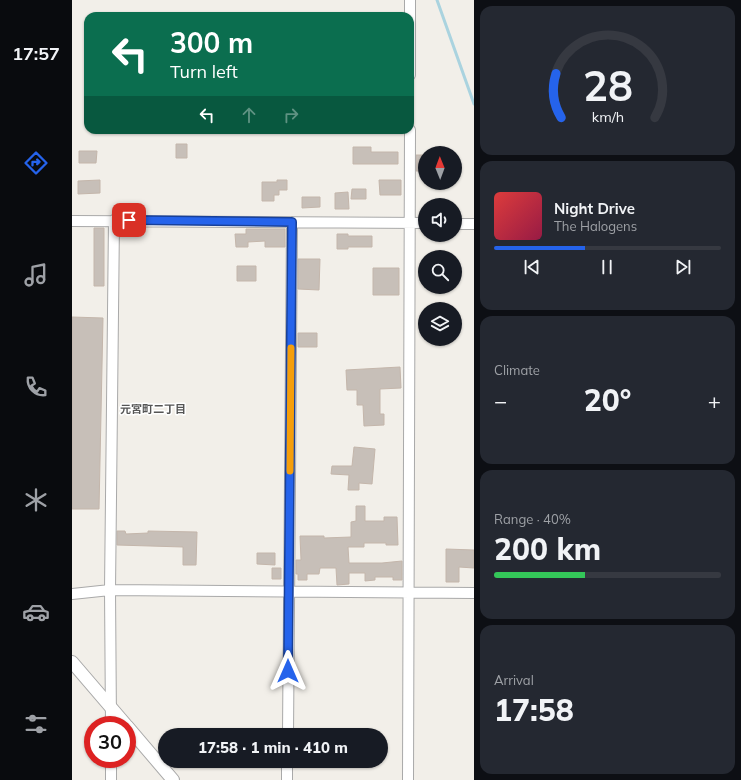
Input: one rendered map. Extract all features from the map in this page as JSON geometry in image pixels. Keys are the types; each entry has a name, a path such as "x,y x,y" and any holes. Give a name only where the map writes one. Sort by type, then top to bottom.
{"street":[{"path":"410,0 410,12"},
{"path":"408,780 410,134"},
{"path":"72,221 114,220 418,224"},
{"path":"111,716 110,590 114,220"},
{"path":"288,728 292,222"},
{"path":"462,224 474,224"},
{"path":"72,594 110,590 474,594"},
{"path":"72,662 118,716"},
{"path":"136,737 173,780"},
{"path":"111,768 111,780"},
{"path":"287,768 287,780"}],"building":[{"path":"176,144 187,144 187,158 176,158"},
{"path":"353,147 371,147 371,152 398,152 398,164 353,164"},
{"path":"79,151 97,151 96,163 79,163"},
{"path":"416,155 418,155 418,171 416,171"},
{"path":"100,180 100,193 78,194 78,181"},
{"path":"277,180 287,180 287,190 279,190 279,195 274,195 274,201 262,201 262,182 277,182"},
{"path":"379,180 401,180 401,195 380,195"},
{"path":"352,189 366,189 366,199 351,199"},
{"path":"348,192 349,209 335,209 335,193"},
{"path":"302,197 320,197 320,207 302,208"},
{"path":"94,228 104,228 104,286 94,286"},
{"path":"246,229 285,229 285,247 265,247 265,241 248,242 248,247 236,247 235,234 246,234"},
{"path":"337,234 348,234 348,236 372,236 372,247 348,247 348,249 337,249"},
{"path":"298,259 320,259 319,290 298,289"},
{"path":"237,266 256,266 256,281 237,281"},
{"path":"373,268 399,268 399,295 373,295"},
{"path":"72,317 103,318 99,509 72,509"},
{"path":"298,333 317,333 317,347 298,347"},
{"path":"400,367 401,388 380,389 380,414 384,414 384,425 364,426 363,405 357,405 357,390 347,390 346,370"},
{"path":"354,447 375,449 372,484 359,483 359,490 348,490 349,475 331,474 332,466 352,466"},
{"path":"356,506 365,506 365,521 384,521 384,517 397,517 398,545 386,545 386,543 364,543 364,547 348,547 349,563 382,563 402,561 402,580 393,580 393,577 375,577 375,580 365,581 365,573 349,573 349,584 337,585 336,568 320,568 319,574 307,574 307,580 298,580 298,574 296,574 296,560 301,560 300,536 324,536 324,538 351,537 351,522 356,521"},
{"path":"117,531 125,531 126,534 148,533 148,531 197,532 196,565 183,565 183,547 117,545"},
{"path":"446,549 474,550 474,568 459,567 459,582 446,582"},
{"path":"257,553 275,553 275,565 257,564"},
{"path":"272,568 281,568 281,579 272,579"}],"waterway":[{"path":"437,0 474,104"}],"slow traffic":[{"path":"290,471 291,348"}],"district":[{"name":"元宮町二丁目","path":"153,409"}],"route":[{"path":"129,220 292,222 288,671"}]}
